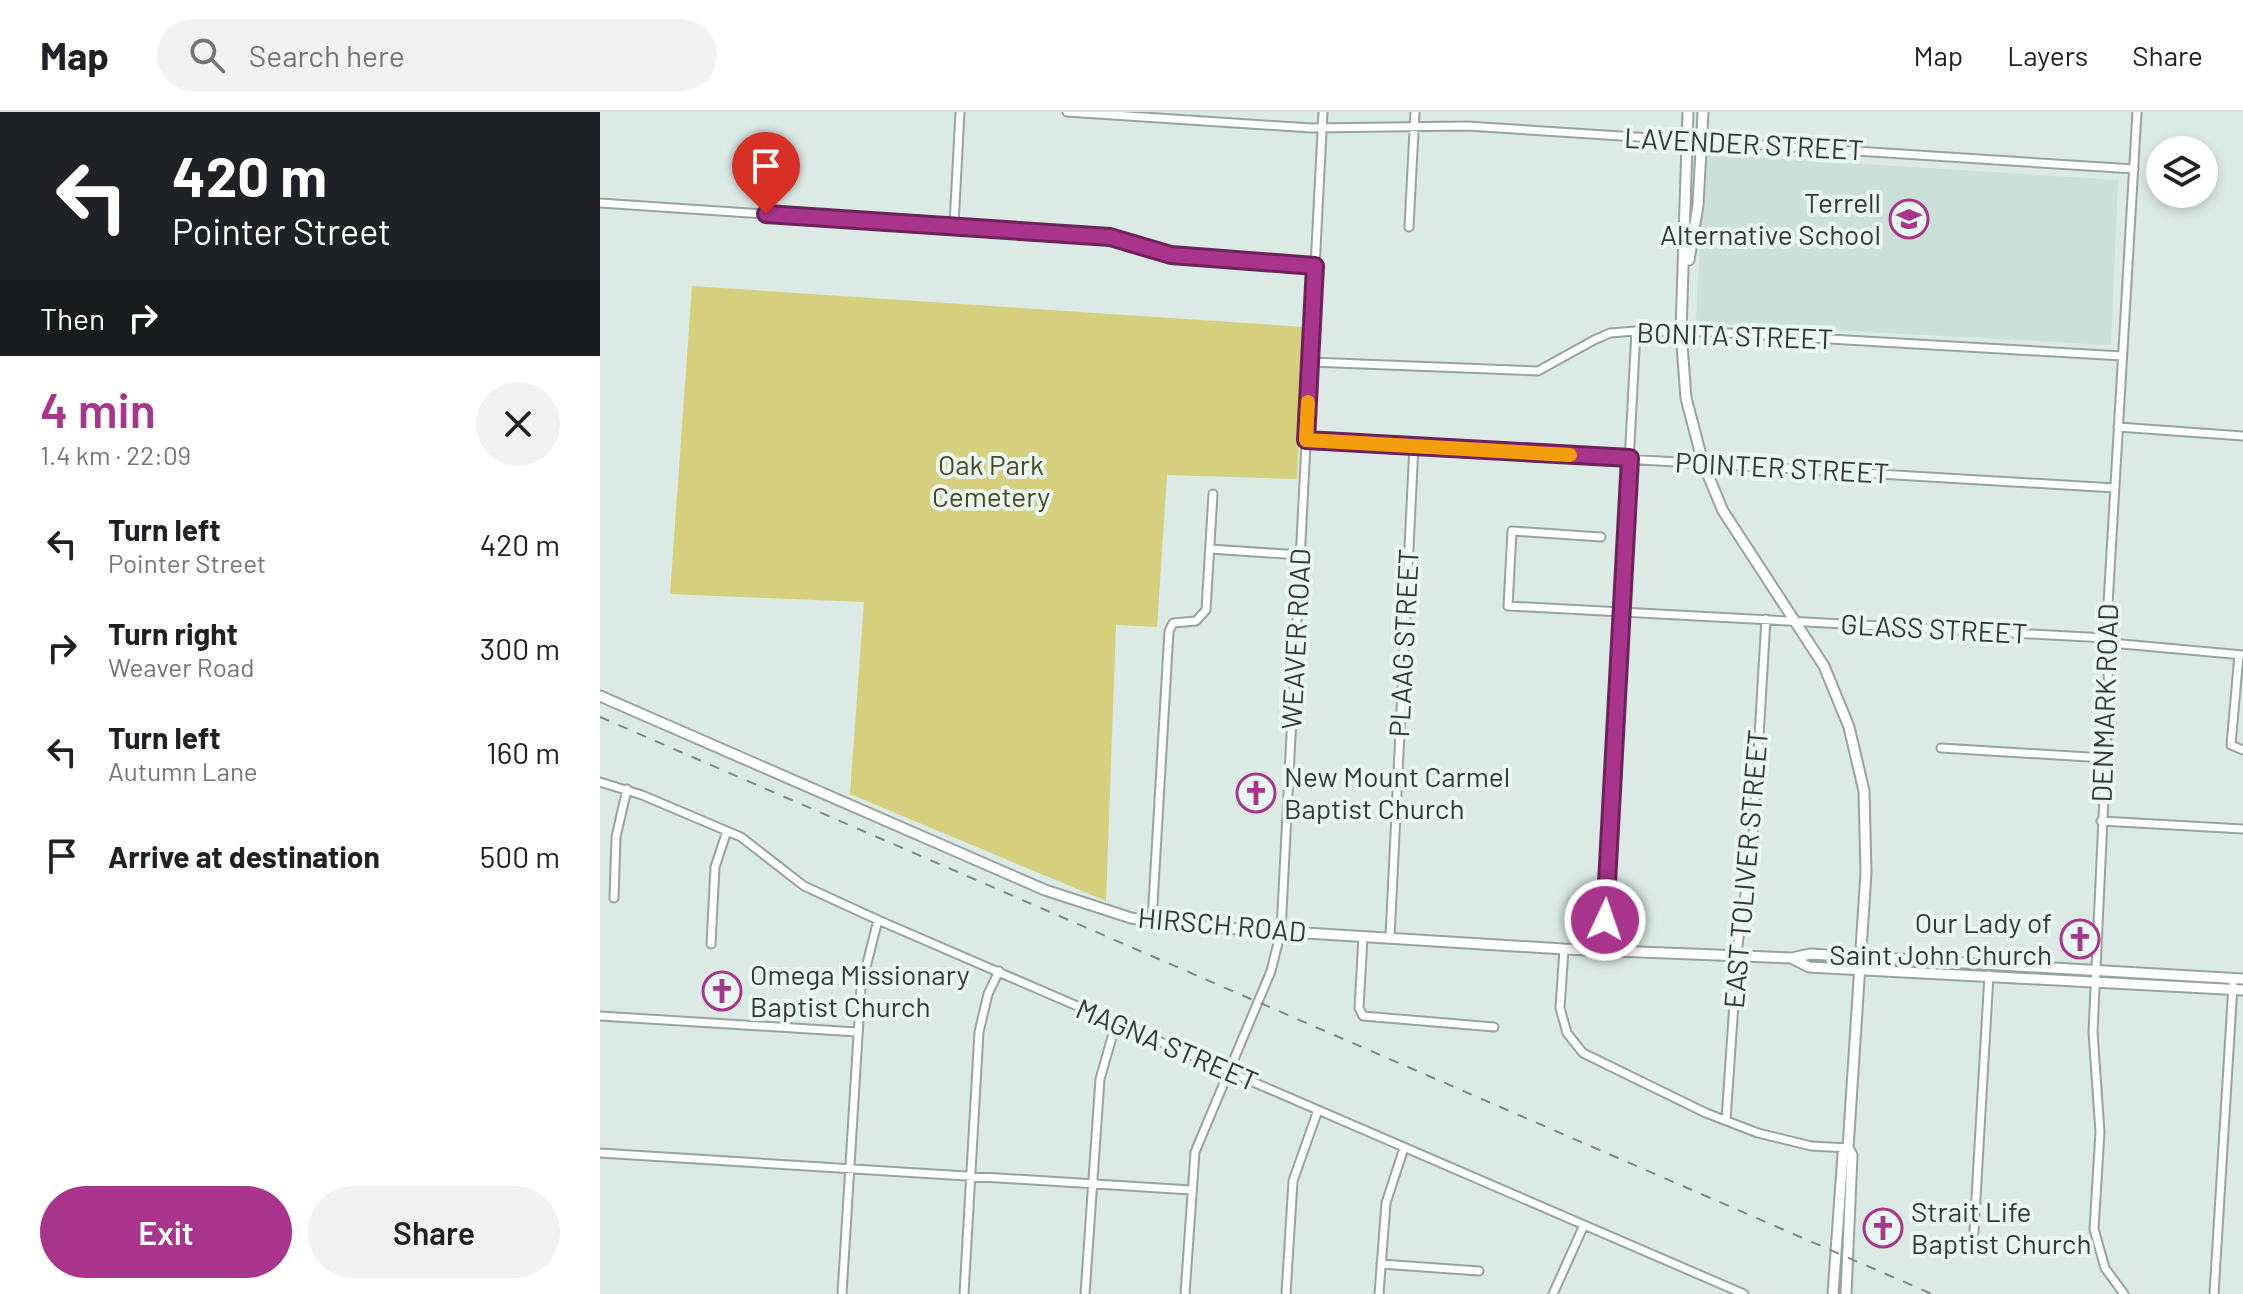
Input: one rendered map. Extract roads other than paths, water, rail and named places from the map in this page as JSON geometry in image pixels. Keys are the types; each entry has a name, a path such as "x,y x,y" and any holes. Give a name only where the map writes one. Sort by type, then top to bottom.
{"main road":[{"path":"1688,112 1681,332 1686,398 1703,463 1723,511 1824,666 1849,727 1864,791 1867,826 1848,1148 1852,1155 1846,1294"},
{"path":"1685,281 1698,205 1703,112"},
{"name":"HIRSCH ROAD","path":"600,696 1045,890 1098,909 1152,921 1564,949 1792,958 1810,954 2238,978"},
{"name":"HIRSCH ROAD","path":"1792,958 1809,967 2238,990"},
{"path":"1833,1294 1843,1154 1848,1148"}],"street":[{"path":"954,225 960,112"},
{"name":"LAVENDER STREET","path":"1067,112 1322,128 1467,126 2134,169"},
{"name":"WEAVER ROAD","path":"1185,1294 1191,1190 1200,1137 1271,971 1281,931 1323,112"},
{"path":"1409,227 1415,112"},
{"name":"DENMARK ROAD","path":"2121,1291 2099,1254 2094,1229 2100,1167 2093,1032 2109,691 2106,638 2137,112"},
{"path":"600,203 1110,237 1171,255 1315,266"},
{"path":"1603,950 1636,331"},
{"name":"BONITA STREET","path":"1311,362 1538,371 1610,333 1636,331 2122,356"},
{"path":"2118,427 2243,436"},
{"name":"POINTER STREET","path":"1306,440 2115,488"},
{"name":"PLAAG STREET","path":"1390,937 1414,445"},
{"path":"1152,921 1169,631 1173,623 1196,621 1204,616 1213,494"},
{"name":"GLASS STREET","path":"1601,537 1512,531 1508,606 2106,638 2111,643 2241,655"},
{"path":"1210,549 1300,555"},
{"name":"EAST TOLIVER STREET","path":"1726,1120 1737,955 1753,836 1766,619"},
{"path":"2241,655 2231,745 2243,750"},
{"path":"1941,748 2105,758"},
{"name":"MAGNA STREET","path":"600,782 627,789 727,831 763,851 804,886 878,920 1744,1294"},
{"path":"614,898 616,837 627,789"},
{"path":"2101,821 2243,829"},
{"path":"711,944 715,867 727,831"},
{"path":"842,1294 857,1032 863,970 878,920"},
{"path":"1363,937 1359,1008 1363,1016 1494,1027"},
{"path":"1564,949 1560,1008 1574,1044 1595,1061 1726,1120 1780,1140 1848,1148"},
{"path":"1974,1232 1990,964"},
{"path":"964,1294 979,1032 988,994 999,971"},
{"path":"2214,1294 2238,978"},
{"path":"600,1016 857,1032"},
{"path":"1085,1294 1100,1079 1116,1023"},
{"path":"1286,1294 1293,1181 1318,1110"},
{"path":"1379,1294 1386,1203 1404,1148"},
{"path":"600,1153 1191,1190"},
{"path":"1553,1294 1584,1225"},
{"path":"1381,1264 1479,1271"},
{"path":"1714,1294 1719,1283"}],"railway":[{"path":"600,717 1932,1294"}],"place":[{"name":"Terrell Alternative School","path":"1909,219"},
{"name":"New Mount Carmel Baptist Church","path":"1256,793"},
{"name":"Our Lady of Saint John Church","path":"2080,939"},
{"name":"Omega Missionary Baptist Church","path":"722,991"},
{"name":"Strait Life Baptist Church","path":"1883,1228"}],"park label":[{"name":"Oak Park Cemetery","path":"991,481"}]}
